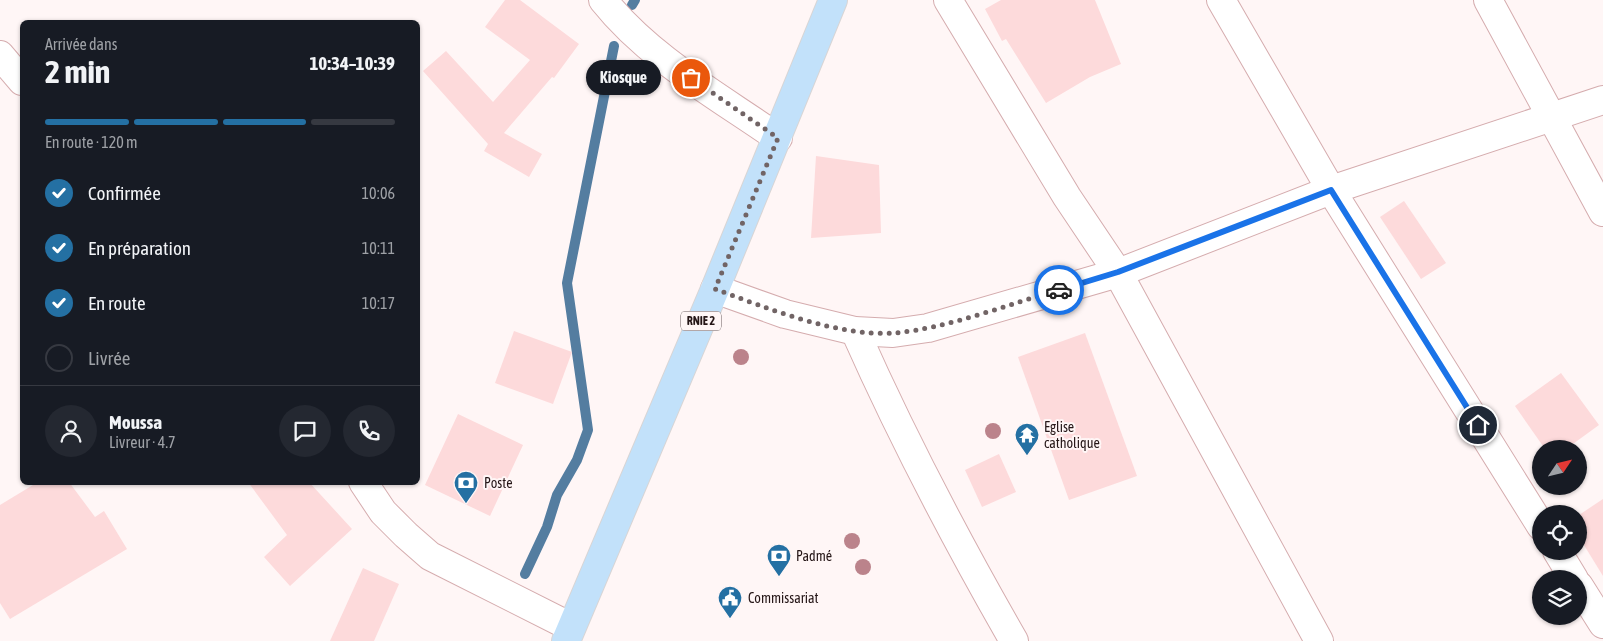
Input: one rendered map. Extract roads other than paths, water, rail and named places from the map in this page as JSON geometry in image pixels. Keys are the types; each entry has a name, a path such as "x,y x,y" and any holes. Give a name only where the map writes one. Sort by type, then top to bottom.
{"main road":[{"name":"RNIE 2","path":"569,634 778,138 833,0"}],"street":[{"path":"603,0 614,14 663,58 778,138"},
{"path":"948,0 1067,197 1118,272 1319,641"},
{"path":"1222,0 1331,190 1532,512"},
{"path":"1488,0 1603,212"},
{"path":"0,55 20,79"},
{"path":"715,289 785,314 855,331 893,333 928,328 1118,272 1331,190 1603,100"},
{"path":"855,331 880,388 954,534 1014,641"},
{"path":"365,485 383,512 430,556 569,634"},
{"path":"1587,599 1603,624"}],"waterway":[{"path":"632,5 635,0"},
{"path":"525,574 547,527 557,495 577,460 588,430 567,283 614,46"}],"place":[{"name":"Kiosque","path":"691,78"},
{"name":"Eglise catholique","path":"1027,456"},
{"name":"Poste","path":"466,504"},
{"name":"Padmé","path":"779,577"},
{"name":"Commissariat","path":"730,619"}]}
